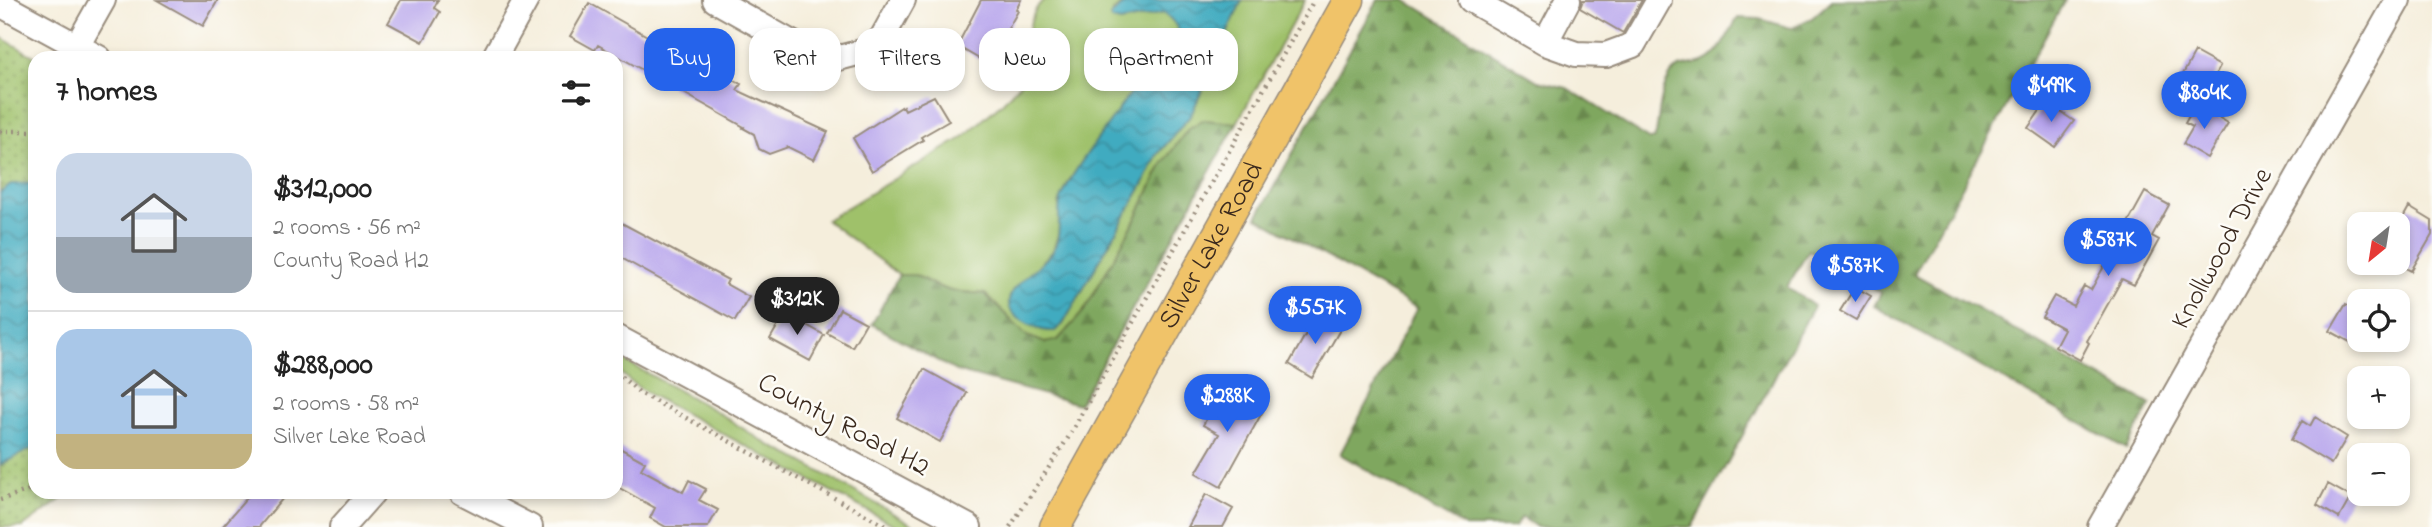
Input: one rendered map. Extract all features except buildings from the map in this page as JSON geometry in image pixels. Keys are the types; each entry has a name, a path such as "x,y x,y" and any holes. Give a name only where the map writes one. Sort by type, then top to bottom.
{"main road":[{"name":"Silver Lake Road","path":"1055,527 1349,0"}],"street":[{"path":"77,46 103,0"},
{"path":"498,51 526,0"},
{"path":"715,0 799,47 835,59 869,50 882,38 903,0"},
{"path":"1471,0 1545,43 1576,54 1606,55 1633,44 1659,0"},
{"path":"1545,43 1568,0"},
{"name":"Knollwood Drive","path":"2100,527 2398,0"},
{"path":"0,4 86,51"},
{"name":"County Road H2","path":"623,341 969,527"},
{"path":"342,527 367,499"},
{"path":"491,499 530,527"}],"path":[{"path":"1010,527 1068,438 1314,0"},
{"path":"0,131 28,131"},
{"path":"623,378 640,393 888,527"},
{"path":"0,500 28,490"}],"green space":[{"path":"1043,0 1128,0 1113,11 1120,22 1164,13 1178,28 1084,28 1084,91 1139,91 1091,149 1069,181 1059,204 1061,225 1053,251 1042,262 1063,324 1144,183 1157,155 1191,115 1202,91 1238,91 1238,28 1230,28 1242,0 1305,0 1237,123 1203,120 1188,129 1163,163 1132,226 1084,311 1058,340 1045,343 1027,336 985,294 951,291 915,275 899,275 826,220 962,138 1013,91 1070,91 1070,28 1030,28"},
{"path":"1378,0 1405,0 1538,81 1567,88 1650,140 1654,139 1656,134 1662,95 1670,76 1676,69 1711,58 1721,47 1738,18 1760,19 1791,28 1812,18 1832,0 2065,0 1914,274 2151,405 2126,449 1874,306 1881,293 1809,250 1787,287 1814,306 1692,527 1537,527 1521,517 1515,527 1465,527 1340,454 1417,308 1257,217"},
{"path":"0,37 28,53 28,499 61,499 23,527 0,527"},
{"path":"1203,120 1237,123 1079,404 956,371 872,324 899,275 915,275 951,291 985,294 1027,336 1045,343 1058,340 1084,311 1132,226 1163,163 1188,129"},
{"path":"623,360 917,527 898,527 632,383 623,375"}],"water":[{"path":"1128,0 1242,0 1230,28 1177,28 1164,13 1120,22 1110,17"},
{"path":"1132,91 1202,91 1191,115 1157,155 1144,183 1063,324 1055,331 1033,327 1011,311 1009,302 1012,292 1053,251 1058,238 1061,199 1067,186"},
{"path":"28,183 28,451 0,465 0,193 12,184"}]}
